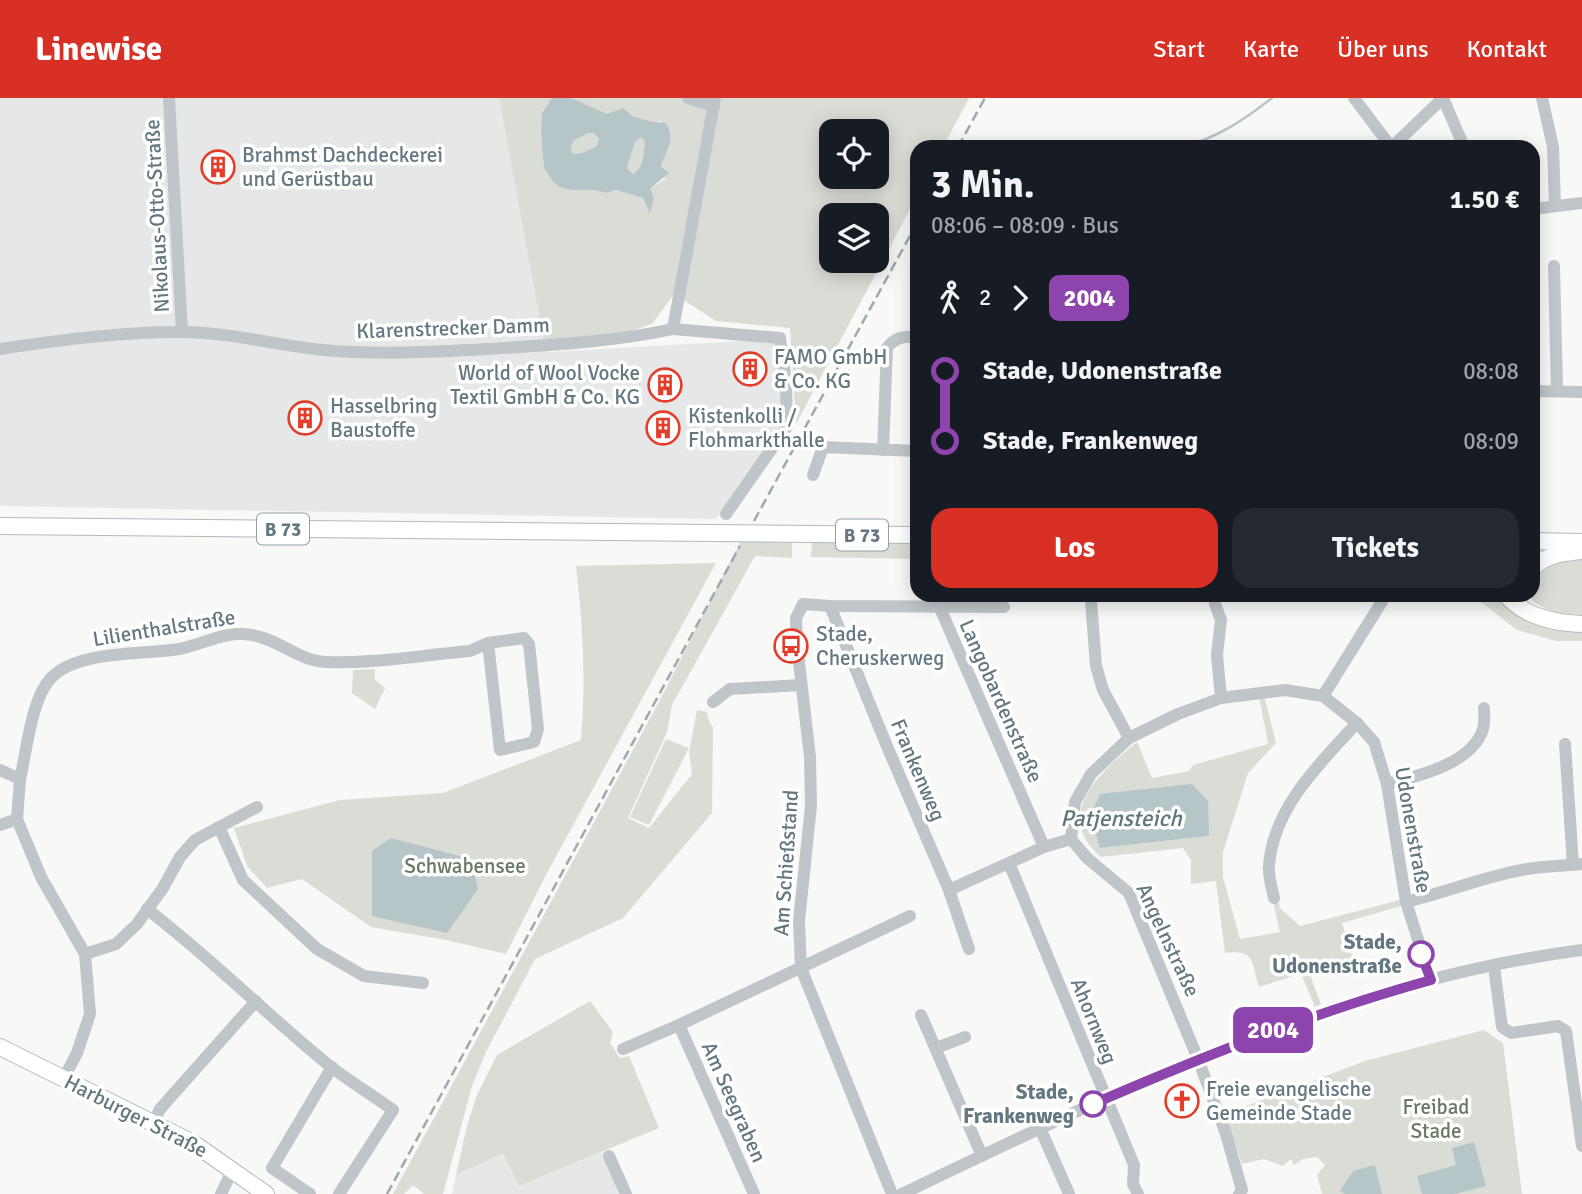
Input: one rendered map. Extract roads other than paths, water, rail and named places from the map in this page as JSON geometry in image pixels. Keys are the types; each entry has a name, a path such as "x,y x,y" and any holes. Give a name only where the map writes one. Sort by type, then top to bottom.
{"main road":[{"name":"B 73","path":"0,526 910,535"},
{"path":"1540,541 1582,542"},
{"path":"1540,562 1544,559 1582,551"},
{"path":"1514,602 1520,608 1551,621 1582,624"},
{"path":"1527,602 1536,614"},
{"name":"Harburger Straße","path":"0,1047 193,1143 266,1194"}],"street":[{"name":"Nikolaus-Otto-Straße","path":"169,98 182,332"},
{"path":"673,329 714,102 688,98"},
{"path":"1354,98 1386,140"},
{"path":"1398,140 1443,98 1461,140"},
{"path":"1542,98 1553,147 1555,206"},
{"path":"1540,208 1582,203"},
{"path":"1554,267 1557,391"},
{"name":"Klarenstrecker Damm","path":"0,349 122,334 182,332 323,350 395,353 541,346 641,336 673,329 780,338 786,382 787,426 726,514"},
{"path":"883,450 887,348 892,340 910,337"},
{"path":"1540,391 1582,392"},
{"path":"813,475 822,447 910,451"},
{"path":"1091,602 1096,666 1104,690 1129,738"},
{"path":"1323,696 1382,602"},
{"name":"Am Schießstand","path":"830,606 803,604 796,618 810,757 811,806 799,921 801,968 892,1194"},
{"path":"1215,604 1222,620 1217,655 1221,698"},
{"path":"830,606 1004,607"},
{"name":"Frankenweg","path":"830,606 949,890 969,949"},
{"name":"Langobardenstraße","path":"940,608 1044,847"},
{"name":"Lilienthalstraße","path":"17,819 20,779 38,700 52,677 87,659 182,648 222,635 238,634 271,640 290,652 324,662 470,651 488,643 524,638 529,644 538,729 534,743 500,750 488,643"},
{"path":"713,702 730,689 801,685"},
{"name":"Udonenstraße","path":"1071,839 1075,802 1091,774 1129,738 1178,714 1221,698 1285,690 1323,696 1357,723 1374,742 1387,784 1406,901 1431,980"},
{"path":"1387,784 1429,773 1470,751 1483,730 1484,708"},
{"path":"1274,898 1269,867 1276,834 1292,800 1357,723"},
{"path":"1406,901 1516,871 1577,865 1564,744"},
{"path":"0,770 20,779"},
{"path":"85,954 116,944 137,925 163,888 180,857 195,840 257,807"},
{"path":"0,825 17,819 41,877 85,954 90,1014 77,1053 64,1078"},
{"path":"219,827 243,880 317,948 364,976 423,983"},
{"path":"949,890 1044,847 1071,839"},
{"name":"Angelnstraße","path":"1071,839 1087,858 1129,893 1198,1059 1237,1170 1242,1190 1240,1194"},
{"name":"Ahornweg","path":"1009,863 1134,1165 1133,1184 1138,1194"},
{"path":"148,909 196,946 332,1068 393,1110 339,1194"},
{"path":"623,1048 679,1025 910,916"},
{"path":"902,1194 1105,1099 1198,1059 1313,1016 1431,980 1582,950"},
{"path":"1494,967 1502,1027 1511,1033 1558,1026 1566,1031 1582,1146"},
{"path":"154,1122 160,1109 256,1001"},
{"path":"921,1015 982,1156"},
{"name":"Am Seegraben","path":"679,1025 754,1194"},
{"path":"936,1048 965,1037"},
{"path":"310,1194 272,1168 332,1068"},
{"path":"1040,1128 1069,1194"},
{"path":"609,1156 626,1194"},
{"path":"221,1194 233,1169"}],"water":[{"path":"552,98 571,98 607,114 623,108 633,116 666,123 670,141 661,167 669,173 650,189 654,198 650,213 643,198 616,190 606,193 559,187 544,168 542,113","holes":["588,133 599,138 596,146 573,154 573,141","641,137 645,142 642,160 633,174 627,168 635,142"]},
{"name":"Patjensteich","path":"1192,784 1208,801 1209,836 1100,848 1091,815 1100,794"},
{"name":"Schwabensee","path":"391,838 471,859 478,889 447,933 372,916 372,851"},
{"path":"1474,1142 1486,1186 1455,1194 1422,1194 1417,1176 1456,1165 1452,1148"},
{"path":"1375,1165 1382,1194 1345,1194 1340,1191 1353,1171"}],"waterway":[{"path":"1204,140 1230,127 1272,98"}],"railway":[{"path":"962,140 985,98"},
{"path":"754,521 910,236"},
{"path":"387,1194 740,546"}],"place":[{"name":"Brahmst Dachdeckerei und Gerüstbau","path":"218,167"},
{"name":"FAMO GmbH & Co. KG","path":"750,369"},
{"name":"World of Wool Vocke Textil GmbH & Co. KG","path":"665,385"},
{"name":"Hasselbring Baustoffe","path":"305,418"},
{"name":"Kistenkolli / Flohmarkthalle","path":"663,428"},
{"name":"Stade, Cheruskerweg","path":"791,646"},
{"name":"Stade, Udonenstraße","path":"1421,954"},
{"name":"Freie evangelische Gemeinde Stade","path":"1182,1101"},
{"name":"Stade, Frankenweg","path":"1093,1104"}],"park label":[{"name":"Freibad Stade","path":"1436,1119"}]}
